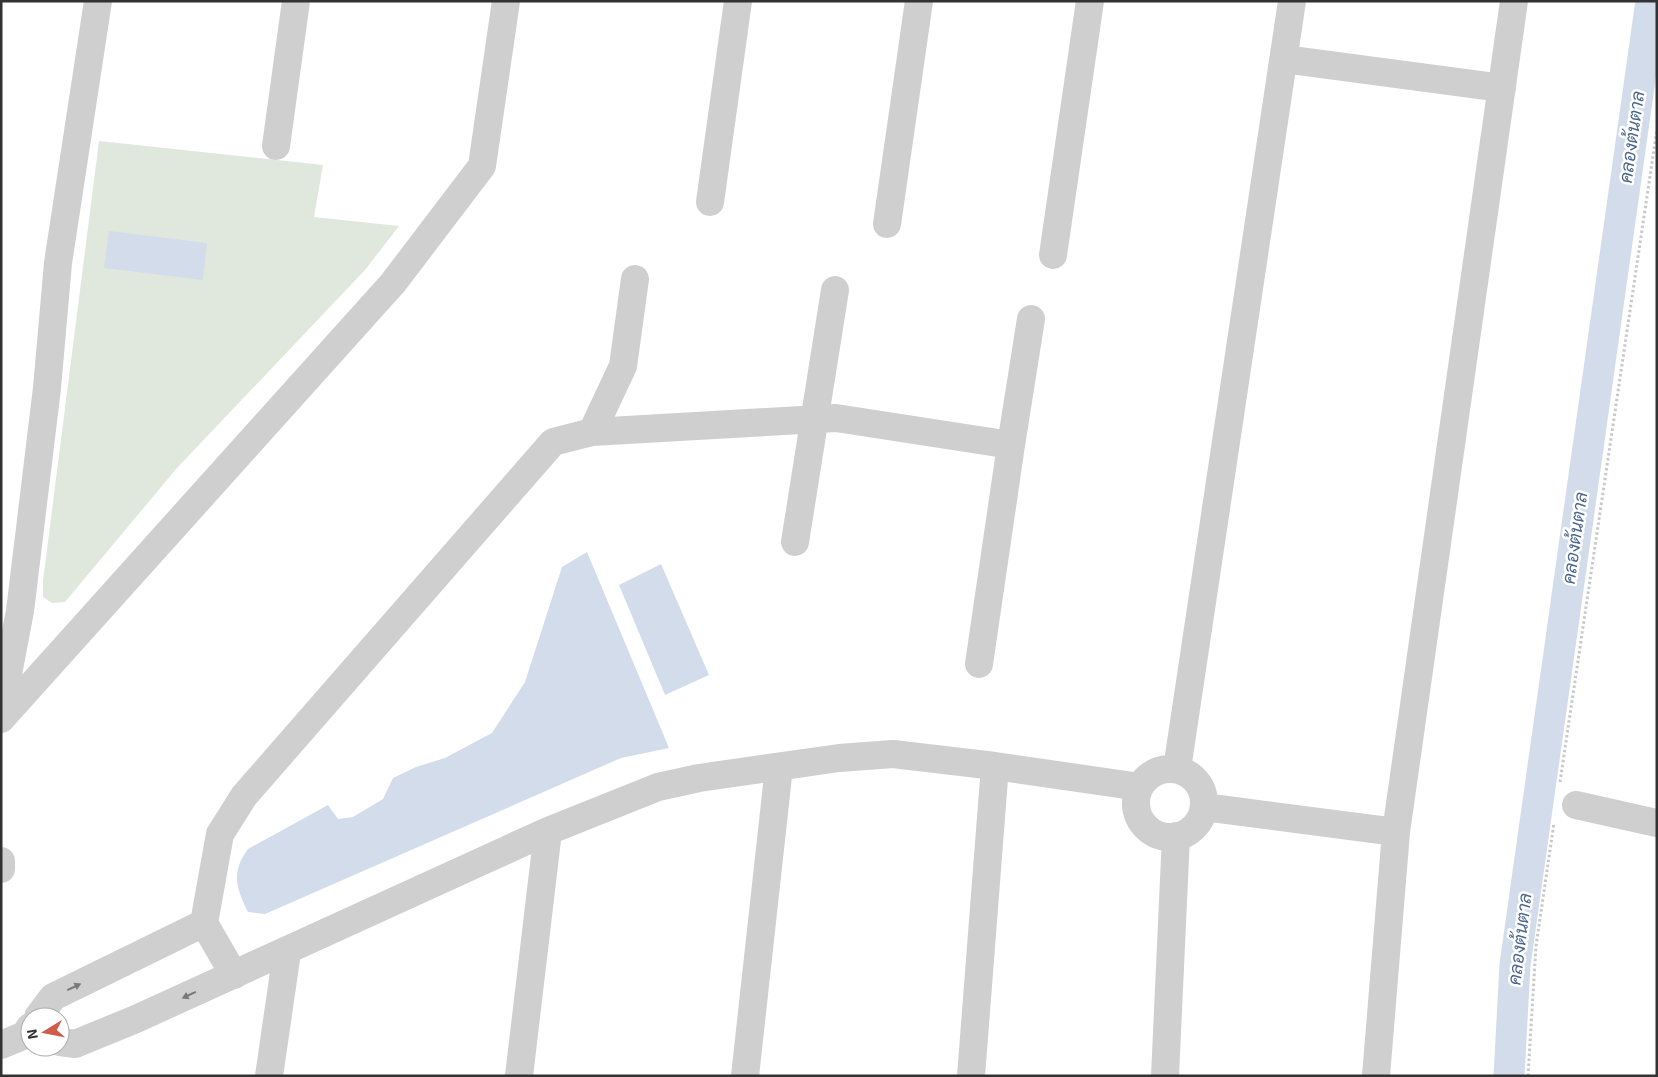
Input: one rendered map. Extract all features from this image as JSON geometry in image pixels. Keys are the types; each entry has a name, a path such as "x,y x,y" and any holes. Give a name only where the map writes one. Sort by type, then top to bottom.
{"street":[{"path":"1,711 20,612 46,388 58,263 98,1"},
{"path":"276,146 296,1"},
{"path":"1,719 393,283 482,166 506,1"},
{"path":"710,202 738,1"},
{"path":"887,224 919,1"},
{"path":"1053,255 1090,1"},
{"path":"1177,770 1292,1"},
{"path":"1376,1076 1396,832 1514,1"},
{"path":"1284,59 1502,88"},
{"path":"592,432 623,366 635,279"},
{"path":"795,542 835,290"},
{"path":"979,664 1031,318"},
{"path":"234,975 204,923 220,834 244,796 553,442 592,432 836,418 1011,444"},
{"path":"70,1043 74,1044 136,1020 548,831 658,787 699,778 839,758 893,754 995,766 1140,787"},
{"path":"971,1076 995,766"},
{"path":"745,1076 779,767"},
{"path":"1166,769 1186,773 1200,787 1204,807 1195,826 1186,833 1176,836 1155,834 1143,823 1136,808 1136,797 1140,787 1146,778 1155,772 1166,769"},
{"path":"1568,798 1657,823"},
{"path":"1204,807 1396,832"},
{"path":"519,1076 548,831"},
{"path":"1165,1076 1176,836"},
{"path":"1,861 1,869"},
{"path":"45,1007 53,997 204,923"},
{"path":"269,1076 287,952"},
{"path":"1,1049 1,1068"}],"path":[{"path":"1568,798 1657,129"},
{"path":"1528,1076 1536,946 1554,820"}],"shaded area":[{"path":"99,141 323,165 314,217 399,226 365,270 177,468 65,602 52,603 43,597 43,581"}],"water":[{"path":"109,231 207,243 203,280 104,268"},
{"path":"587,552 669,748 621,758 265,914 248,912 238,888 237,873 239,865 248,849 328,805 338,819 353,817 383,799 393,778 416,767 445,758 492,733 525,682 562,567"},
{"path":"661,564 709,675 665,695 619,585"}],"waterway":[{"name":"คลองต้นตาล","path":"1509,1076 1515,965 1651,1"}]}
